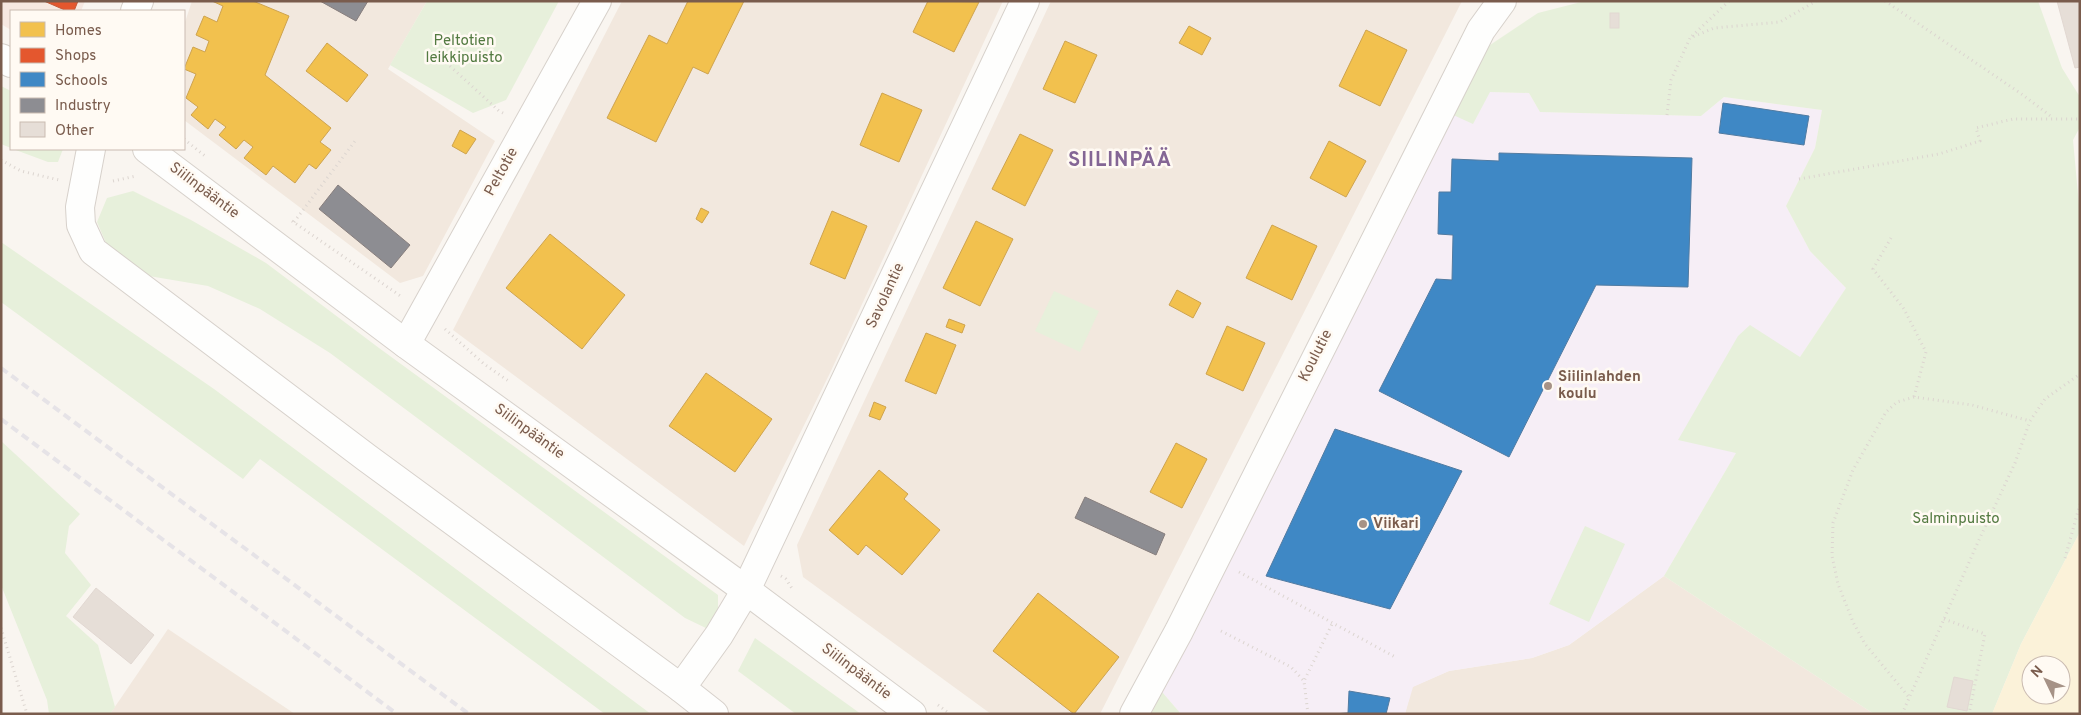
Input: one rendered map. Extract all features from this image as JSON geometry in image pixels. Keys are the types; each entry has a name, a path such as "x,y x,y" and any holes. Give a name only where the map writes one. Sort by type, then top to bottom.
{"street":[{"name":"Peltotie","path":"406,344 597,1"},
{"name":"Savolantie","path":"681,688 719,635 746,590 1025,1"},
{"name":"Koulutie","path":"1134,714 1481,30 1502,1"},
{"path":"91,150 80,207 82,225 93,251 367,458 714,714"},
{"name":"Siilinpääntie","path":"148,150 406,344 746,590 912,714"}],"path":[{"path":"1667,116 1671,80 1690,38 1729,1"},
{"path":"1690,38 1714,28 1780,22 1816,1"},
{"path":"1885,1 2023,95 2053,118"},
{"path":"450,66 499,111 528,124"},
{"path":"1799,179 1939,154 1980,141 1976,128 2013,119 2080,119"},
{"path":"294,222 355,141"},
{"path":"1891,238 1873,269 1904,309 1926,352 1914,397"},
{"path":"1902,714 1908,696 2015,463 2030,421 2045,399 2080,374"},
{"path":"1908,696 1865,644 1853,622 1838,584 1832,556 1833,523 1853,470 1886,412 1897,402 1914,397 1972,404 2030,421"},
{"path":"2065,558 2080,504"},
{"path":"1214,559 1396,658"},
{"path":"1944,619 1985,634 1969,714"},
{"path":"1308,714 1304,681 1332,624"},
{"path":"1,628 27,714"},
{"path":"1221,631 1292,667 1304,681"}],"shaded area":[{"path":"1,1 85,1 81,10 10,10 10,29 1,24"},
{"path":"192,1 427,1 388,69 495,141 423,276 400,283 185,121 185,22"},
{"path":"622,1 1003,1 830,373 744,546 453,330"},
{"path":"1051,1 1462,1 1100,714 991,714 803,577 797,545"},
{"name":"Siilinlahden koulu","path":"1490,92 1529,93 1540,112 1701,116 1724,97 1822,110 1815,148 1786,206 1810,251 1846,288 1736,453 1664,576 1569,645 1532,658 1449,671 1413,687 1405,714 1181,714 1162,692 1451,114"},
{"path":"1664,576 1874,714 1405,714 1412,687 1449,671 1532,658 1569,645"},
{"path":"168,629 295,714 110,714"}],"green space":[{"name":"Peltotien leikkipuisto","path":"427,1 559,1 506,100 473,113 390,65"},
{"name":"Salminpuisto","path":"1585,1 2038,1 2062,68 2080,97 2080,127 2073,140 2080,216 2080,532 2021,644 1992,714 1874,714 1664,576 1736,453 1678,440 1738,336 1750,325 1800,357 1846,288 1810,251 1786,206 1815,148 1822,110 1724,97 1701,116 1540,112 1529,93 1490,92 1473,124 1451,114 1481,51 1538,13"},
{"path":"1,86 10,90 10,148 1,144"},
{"path":"16,150 63,150 58,162 48,162"},
{"path":"133,191 191,220 266,263 379,348 718,595 718,610 708,629 685,618 330,353 260,309 208,286 149,276 109,250 97,222 107,198"},
{"path":"1,242 214,389 651,714 605,714 260,459 243,479 1,302"},
{"path":"1054,291 1099,311 1080,352 1035,331"},
{"path":"1,441 80,514 69,526 65,553 91,585 66,616 98,645 115,707 110,714 49,714 47,700 1,585"},
{"path":"1585,526 1625,544 1589,622 1549,604"},
{"path":"755,638 861,714 796,714 738,671"},
{"path":"1162,692 1181,714 1151,714"}],"sand":[{"path":"2080,532 2080,714 1992,714 2021,644"}],"building: Homes":[{"path":"212,1 253,1 289,16 265,75 331,128 320,142 331,150 316,169 309,164 295,183 273,166 266,175 244,158 253,147 244,140 236,149 219,135 226,127 215,119 208,129 191,115 198,107 186,98 196,74 185,69 185,67 193,47 205,52 209,41 196,35 204,16 217,22 223,6"},
{"path":"688,1 744,1 708,74 693,67 656,142 607,118 649,35 667,44"},
{"path":"928,1 979,2 954,52 913,32"},
{"path":"1189,26 1211,38 1202,55 1179,43"},
{"path":"1366,30 1407,50 1380,106 1339,86"},
{"path":"1065,41 1097,55 1075,103 1043,89"},
{"path":"327,43 368,75 347,102 306,71"},
{"path":"882,93 922,110 899,162 860,145"},
{"path":"460,130 476,139 466,154 452,146"},
{"path":"1020,134 1053,150 1025,206 992,189"},
{"path":"1329,141 1366,161 1346,197 1310,178"},
{"path":"701,208 709,212 702,223 696,219"},
{"path":"832,211 867,226 845,279 810,264"},
{"path":"976,221 1013,239 980,306 943,288"},
{"path":"1272,225 1317,246 1292,300 1246,278"},
{"path":"550,234 625,295 582,349 506,288"},
{"path":"1177,290 1201,303 1193,318 1169,305"},
{"path":"949,319 965,325 962,333 946,327"},
{"path":"1227,326 1265,343 1243,391 1206,374"},
{"path":"926,333 956,345 936,394 905,381"},
{"path":"706,373 772,419 735,472 669,426"},
{"path":"874,402 886,407 880,420 869,416"},
{"path":"1176,443 1207,459 1182,508 1150,492"},
{"path":"879,470 908,494 904,499 940,530 902,575 866,545 858,555 829,530"},
{"path":"1038,593 1119,657 1074,714 993,651"}],"building: Shops":[{"path":"44,1 78,1 74,10 65,10"}],"building: Schools":[{"path":"1723,103 1809,116 1804,145 1719,133"},
{"path":"1499,153 1692,158 1688,287 1596,285 1509,457 1379,391 1436,279 1452,280 1453,235 1438,234 1439,192 1451,192 1452,159 1499,161"},
{"name":"Viikari","path":"1335,429 1462,471 1390,609 1266,576"},
{"path":"1349,691 1390,698 1386,714 1332,714 1348,713"}],"building: Industry":[{"path":"320,1 368,1 356,21"},
{"path":"338,185 410,245 391,268 319,209"},
{"path":"1085,497 1165,534 1156,555 1075,518"}],"building: Other":[{"path":"2057,1 2080,1 2080,67 2075,68"},
{"path":"1610,13 1619,13 1619,28 1610,28"},
{"path":"96,588 154,635 131,664 73,617"},
{"path":"1954,677 1973,681 1967,711 1947,707"}],"railway":[{"path":"1,368 469,714"},
{"path":"1,419 397,714"}],"place":[{"name":"Siilinlahden koulu","path":"1548,386"},
{"name":"Viikari","path":"1363,524"}],"district":[{"name":"SIILINPÄÄ","path":"1120,161"}]}
